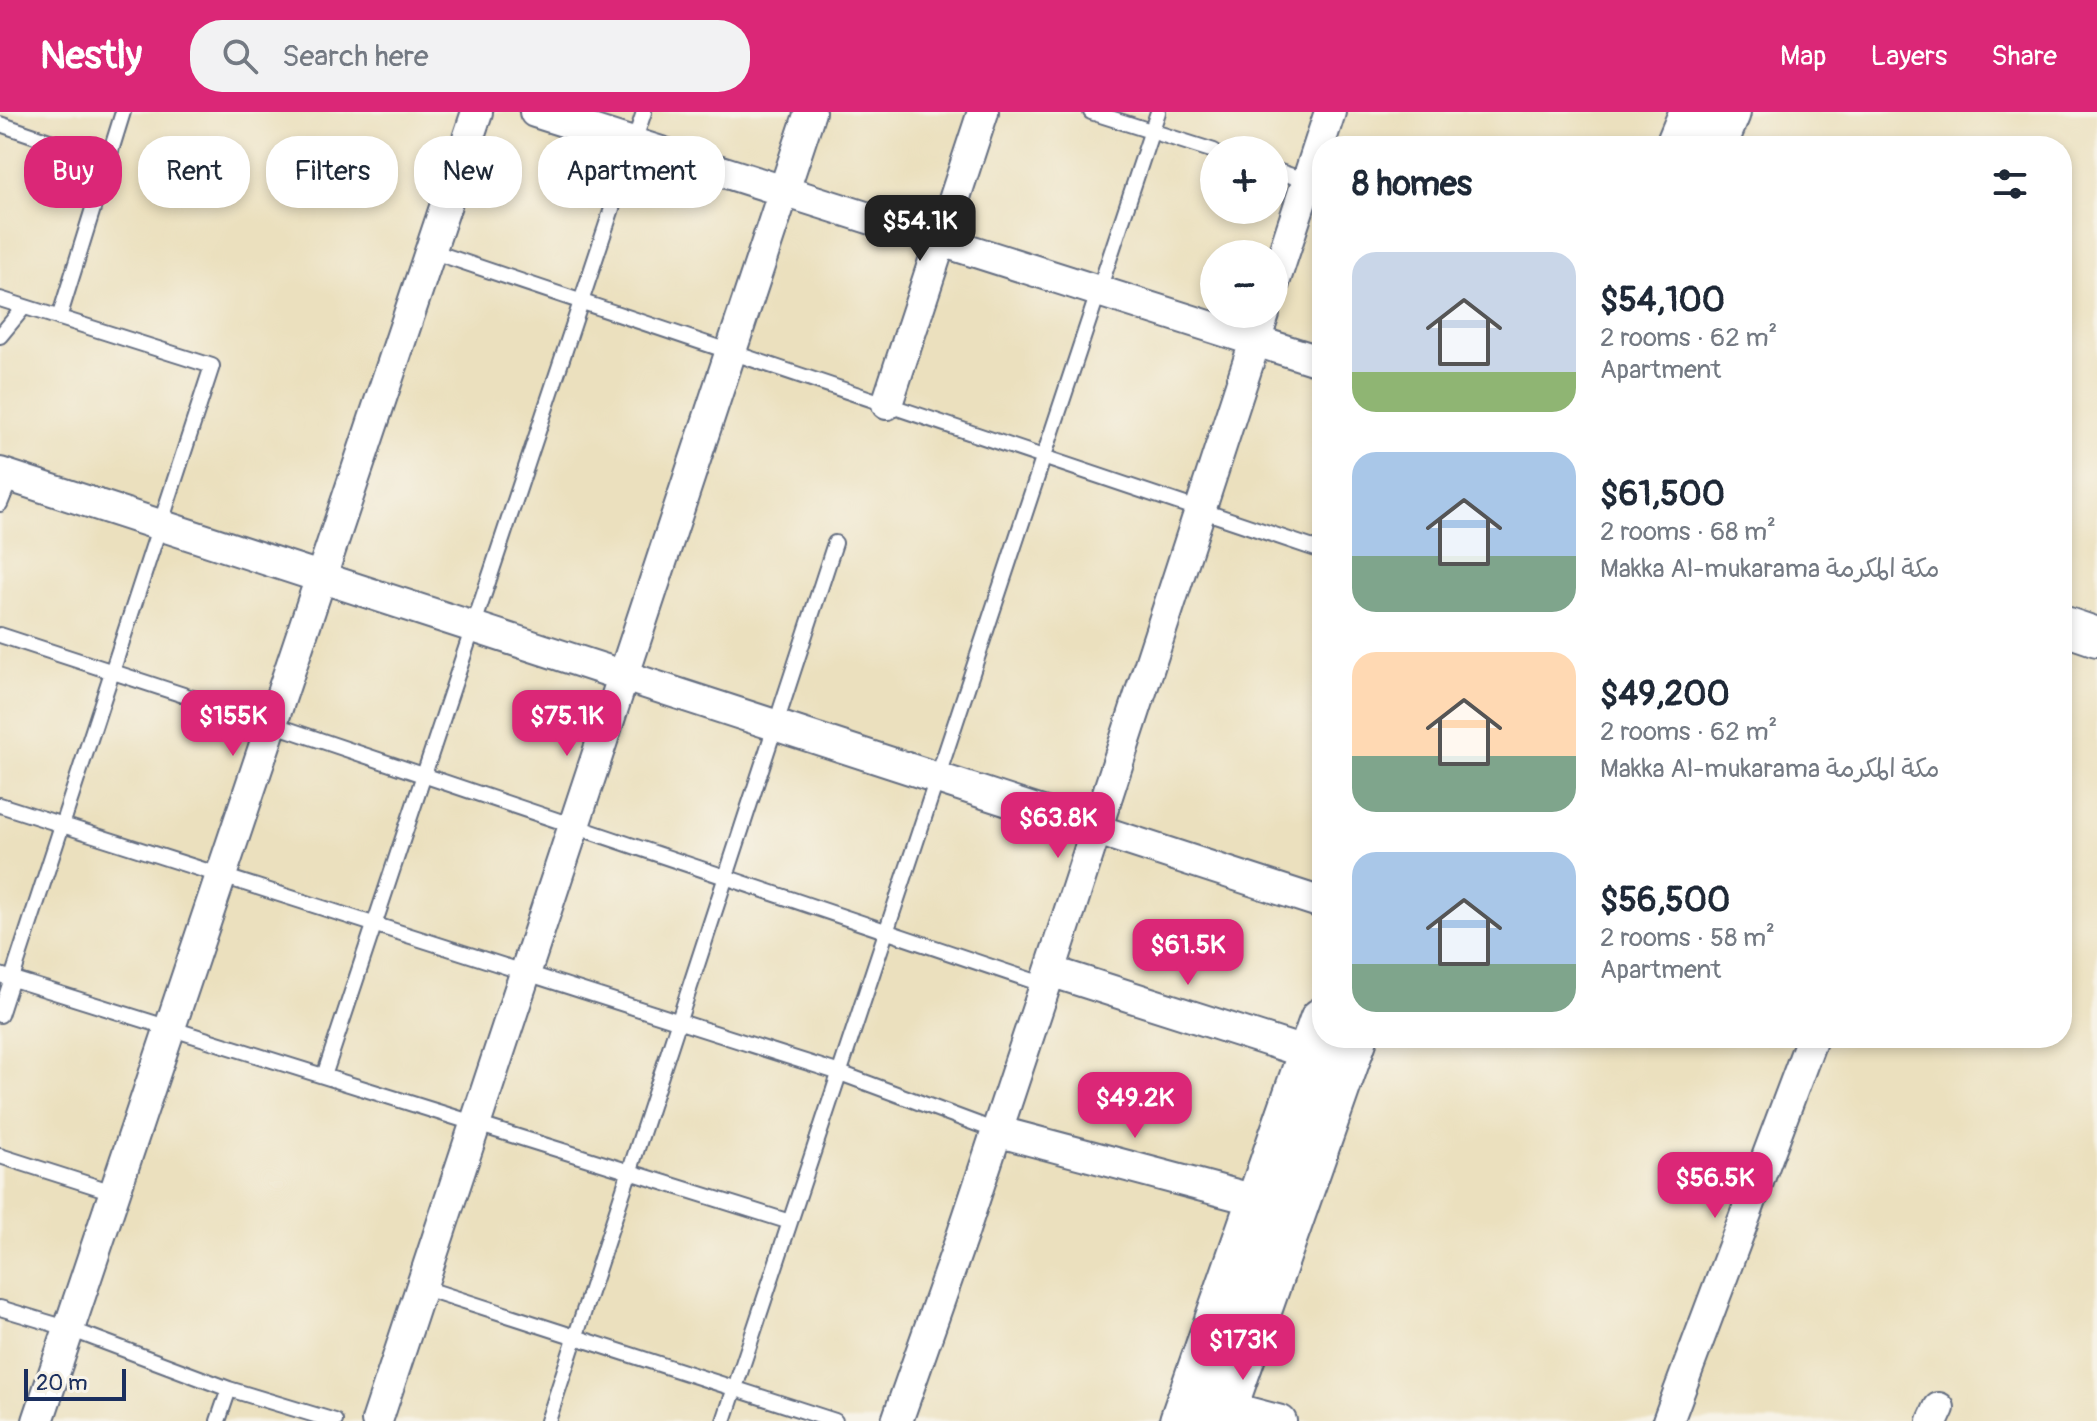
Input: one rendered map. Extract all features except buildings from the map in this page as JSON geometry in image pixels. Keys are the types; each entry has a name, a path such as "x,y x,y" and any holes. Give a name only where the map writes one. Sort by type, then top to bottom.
{"highway":[{"path":"1205,1411 1259,1201 1312,1048"},
{"path":"1205,1411 1351,1048"}],"street":[{"path":"38,1421 477,112"},
{"path":"535,112 612,136"},
{"path":"377,1421 810,112"},
{"path":"887,404 983,112"},
{"path":"1325,136 1330,112"},
{"path":"725,172 1099,291 1200,314"},
{"path":"1288,249 1312,190"},
{"path":"897,1421 1048,978 1259,328 1312,357"},
{"path":"4,485 160,525 1312,900"},
{"path":"2072,628 2097,637"},
{"path":"1048,978 1312,1036"},
{"path":"1668,1421 1808,1048"},
{"path":"996,1131 1259,1201"},
{"path":"1205,1411 1281,1421"}],"lane":[{"path":"116,136 123,112"},
{"path":"636,136 644,112"},
{"path":"1091,112 1200,147"},
{"path":"724,1421 1158,112"},
{"path":"0,124 35,136"},
{"path":"1288,174 1312,182"},
{"path":"59,318 93,208"},
{"path":"324,1076 612,208"},
{"path":"431,251 1312,548"},
{"path":"0,299 212,366 62,825 6,976 0,1015"},
{"path":"0,336 24,307"},
{"path":"548,1421 835,543"},
{"path":"0,635 113,670 886,932 1048,978"},
{"path":"0,805 840,1073 996,1131"},
{"path":"6,976 790,1222"},
{"path":"0,1156 116,1193"},
{"path":"421,1287 835,1421"},
{"path":"0,1308 70,1329 229,1389 335,1421"},
{"path":"218,1421 229,1389"}]}
